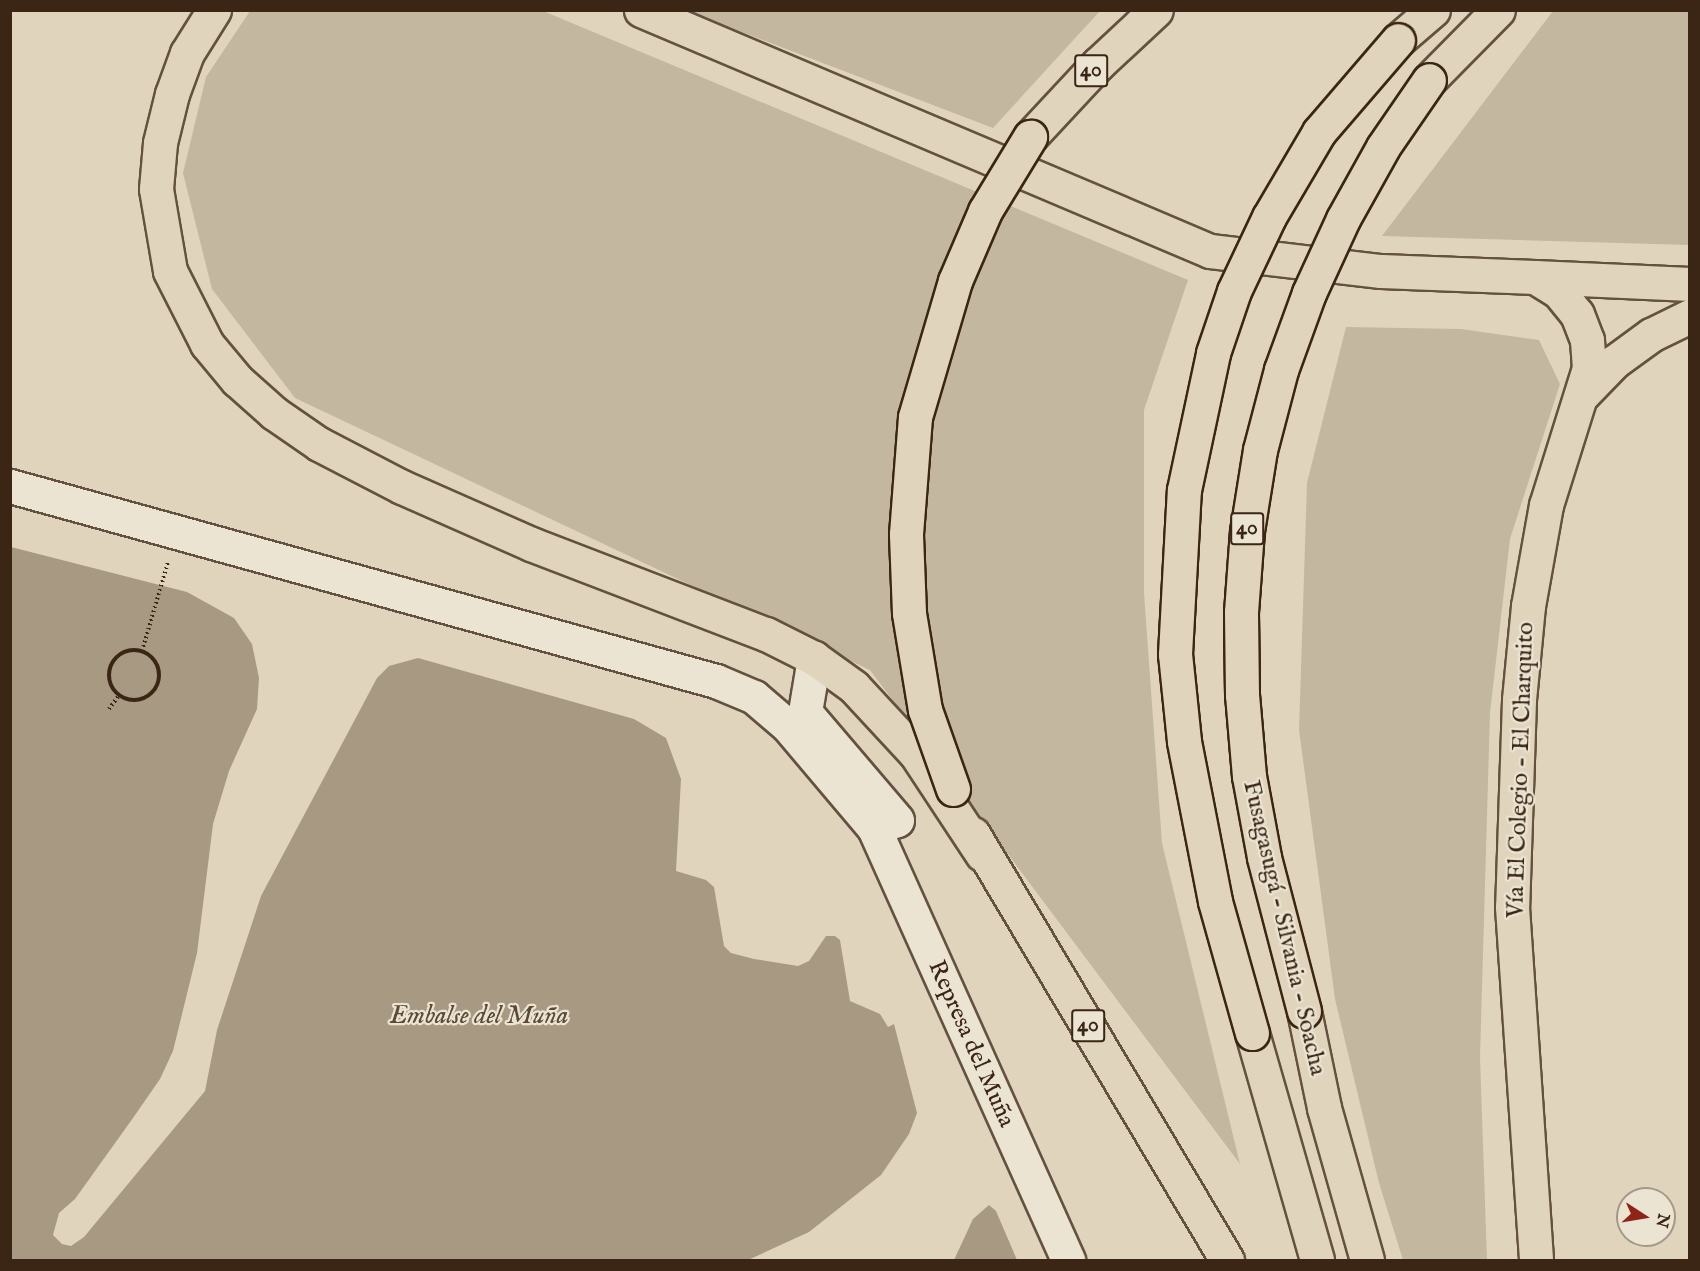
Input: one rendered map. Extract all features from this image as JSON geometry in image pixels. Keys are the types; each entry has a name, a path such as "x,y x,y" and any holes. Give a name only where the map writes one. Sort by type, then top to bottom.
{"main road":[{"path":"213,10 188,53 172,94 160,143 156,189 170,271 207,344 237,380 274,413 319,444 402,487 531,544 766,634 814,658 854,687 916,754 982,854"},
{"path":"641,10 1210,251 1381,271 1689,284"},
{"name":"40","path":"1156,10 1098,64 1030,137 985,211 955,281 915,417 906,534 909,613 925,710 953,789 982,854 1227,1260"},
{"path":"1317,1260 1215,901 1184,741 1175,654 1184,490 1213,353 1234,291 1269,217 1319,132 1398,40 1433,10"},
{"name":"Fusagasugá - Silvania - Soacha","path":"1366,1260 1324,1108 1304,1011 1264,857 1249,776 1241,683 1241,612 1247,531 1260,450 1281,370 1309,293 1343,219 1377,158 1429,80 1498,10"},
{"name":"Vía El Colegio - El Charquito","path":"1536,278 1559,292 1577,314 1584,331 1589,368 1582,395 1559,455 1546,504 1528,606 1519,700 1512,907 1536,1260"},
{"name":"Vía El Colegio - El Charquito","path":"1582,395 1614,362 1652,335 1689,316"}],"street":[{"name":"Represa del Muña","path":"10,486 716,681 744,693 789,726 874,828 1068,1260"},
{"path":"814,658 805,712 897,820 874,828"}],"path":[{"path":"142,651 177,533"},
{"path":"127,650 142,651 156,662 157,687 137,700 119,695 109,676 114,660 127,650"},
{"path":"109,709 119,695"}],"shaded area":[{"path":"250,11 543,11 1188,280 1144,410 1144,593 1162,843 1240,1164 870,670 295,398 212,289 183,173 206,77"},
{"path":"687,11 1100,11 993,128"},
{"path":"1553,11 1689,11 1689,245 1382,236"},
{"path":"1346,327 1461,329 1539,340 1560,384 1510,539 1490,713 1480,1057 1487,1260 1403,1260 1379,1183 1335,999 1299,730 1307,483"}],"water":[{"name":"Embalse del Muña","path":"11,547 187,592 234,618 252,644 259,678 257,709 229,771 213,824 197,953 173,1051 160,1079 133,1118 75,1199 59,1213 53,1235 62,1244 71,1246 84,1237 205,1091 217,1030 261,896 377,678 389,666 418,658 634,719 666,738 681,779 676,871 706,880 714,887 724,946 731,953 798,966 809,961 826,936 835,936 840,940 850,1001 880,1014 888,1027 894,1024 917,1113 909,1134 881,1175 809,1232 748,1260 11,1260"},
{"path":"989,1205 996,1211 1017,1260 954,1260 973,1219"}]}
